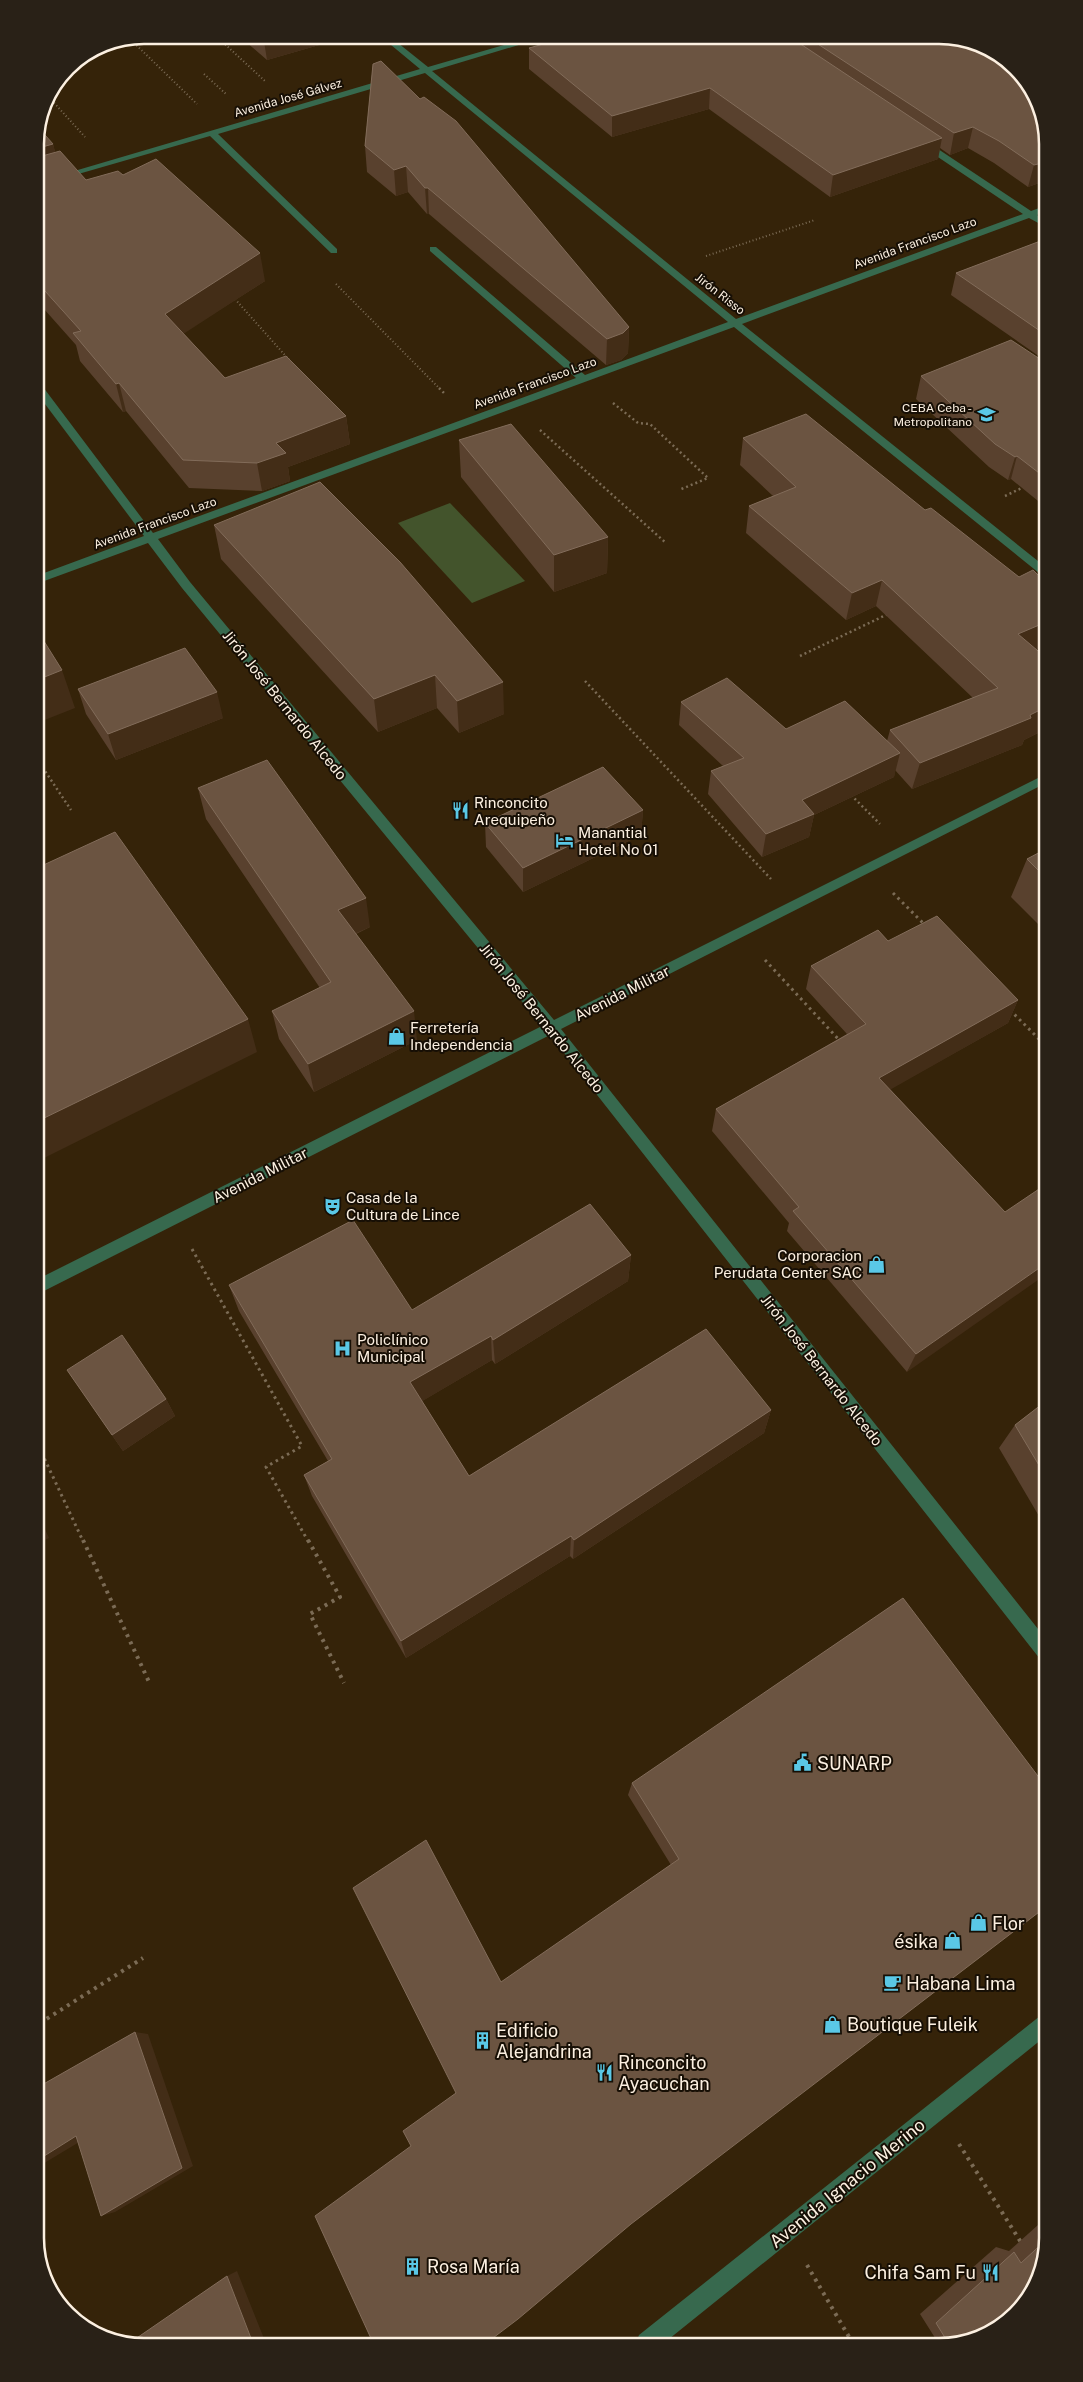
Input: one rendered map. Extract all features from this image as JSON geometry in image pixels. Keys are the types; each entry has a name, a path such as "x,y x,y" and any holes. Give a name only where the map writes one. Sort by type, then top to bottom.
{"street":[{"name":"Jirón Risso","path":"394,44 1039,567"},
{"name":"Avenida José Gálvez","path":"52,179 517,44"},
{"path":"212,133 334,251"},
{"path":"918,139 1039,220"},
{"name":"Avenida Francisco Lazo","path":"44,577 1039,211"},
{"path":"433,249 584,379"},
{"name":"Jirón José Bernardo Alcedo","path":"44,396 186,585 552,1028 1039,1644"},
{"name":"Avenida Militar","path":"44,1284 1039,782"},
{"name":"Avenida Ignacio Merino","path":"653,2338 1039,2029"}],"path":[{"path":"225,44 295,109"},
{"path":"136,45 223,129"},
{"path":"53,101 108,162"},
{"path":"669,269 815,220"},
{"path":"332,280 471,420"},
{"path":"235,298 294,366"},
{"path":"584,379 638,423 650,424 708,478 679,490"},
{"path":"512,405 666,543"},
{"path":"800,656 888,614"},
{"path":"584,681 795,904"},
{"path":"44,770 71,810"},
{"path":"845,789 906,849"},
{"path":"868,868 931,932"},
{"path":"741,933 842,1043"},
{"path":"1009,1009 1039,1038"},
{"path":"175,1218 302,1446 266,1467 340,1597 310,1614 344,1683"},
{"path":"44,1458 150,1684"},
{"path":"44,2020 142,1958"},
{"path":"938,2111 1028,2253"},
{"path":"788,2231 850,2338"}],"green space":[{"path":"450,503 525,581 472,603 398,523"}],"building":[{"path":"543,44 801,44 942,138 833,175 710,88 612,116 529,48"},
{"path":"818,44 946,44 978,51 1000,64 1010,73 1029,99 1038,130 1039,164 1034,165 999,141 973,127 954,133"},
{"path":"381,61 420,99 424,97 456,121 629,327 623,333 607,339 428,188 425,188 406,166 394,170 365,146 373,64"},
{"path":"44,134 53,144 44,146"},
{"path":"60,151 86,180 118,171 123,175 156,159 260,253 165,314 225,378 286,356 346,416 276,443 286,453 257,463 183,460 119,383 116,384 73,333 81,331 44,290 44,155"},
{"path":"1039,242 1039,330 956,273"},
{"path":"1011,340 1039,358 1039,473 1017,456 1015,457 995,444 921,376"},
{"path":"806,414 925,510 931,508 1019,577 1033,570 1039,576 1039,625 1018,634 1039,652 1039,710 1030,715 1031,718 920,763 890,730 998,688 882,580 852,593 749,506 796,487 743,438"},
{"path":"511,424 608,537 554,555 459,440"},
{"path":"320,482 400,562 503,682 457,701 435,675 374,699 214,525"},
{"path":"44,641 62,670 44,677"},
{"path":"185,648 217,692 108,734 78,689"},
{"path":"727,678 786,729 845,701 900,753 802,800 814,814 766,834 711,771 744,758 681,702"},
{"path":"267,760 366,898 338,910 414,1011 308,1064 272,1011 331,982 198,788"},
{"path":"603,767 643,810 523,868 485,823"},
{"path":"115,832 248,1019 44,1118 44,865"},
{"path":"1039,853 1039,871 1027,859"},
{"path":"937,916 1018,1000 879,1078 1005,1212 1039,1189 1039,1268 916,1354 793,1211 799,1207 716,1109 866,1024 811,966 878,930 888,941"},
{"path":"590,1204 631,1255 493,1340 491,1336 410,1382 469,1476 706,1329 771,1410 574,1540 571,1536 401,1641 304,1475 332,1459 229,1285 353,1220 412,1310"},
{"path":"122,1335 166,1399 112,1435 67,1370"},
{"path":"1039,1406 1039,1465 1015,1425"},
{"path":"903,1598 1039,1777 1039,1912 631,2224 493,2338 371,2338 315,2216 411,2146 403,2131 456,2093 353,1888 426,1840 501,1982 679,1859 632,1783"},
{"path":"135,2032 182,2168 101,2216 76,2136 44,2156 44,2084"},
{"path":"1038,2247 1034,2271 1029,2283 1010,2309 984,2328 972,2333 945,2338 936,2323 1014,2252 1021,2263"},
{"path":"227,2276 251,2338 137,2338"}],"place":[{"name":"CEBA Ceba - Metropolitano","path":"986,415"},
{"name":"Rinconcito Arequipeño","path":"460,811"},
{"name":"Manantial Hotel No 01","path":"564,841"},
{"name":"Ferretería Independencia","path":"396,1036"},
{"name":"Casa de la Cultura de Lince","path":"332,1206"},
{"name":"Corporacion Perudata Center SAC","path":"876,1264"},
{"name":"Policlínico Municipal","path":"343,1348"},
{"name":"SUNARP","path":"803,1763"},
{"name":"Flor","path":"978,1923"},
{"name":"ésika","path":"952,1941"},
{"name":"Habana Lima","path":"892,1983"},
{"name":"Boutique Fuleik","path":"833,2024"},
{"name":"Edificio Alejandrina","path":"482,2040"},
{"name":"Rinconcito Ayacuchan","path":"604,2072"},
{"name":"Rosa María","path":"413,2266"},
{"name":"Chifa Sam Fu","path":"990,2272"}]}
